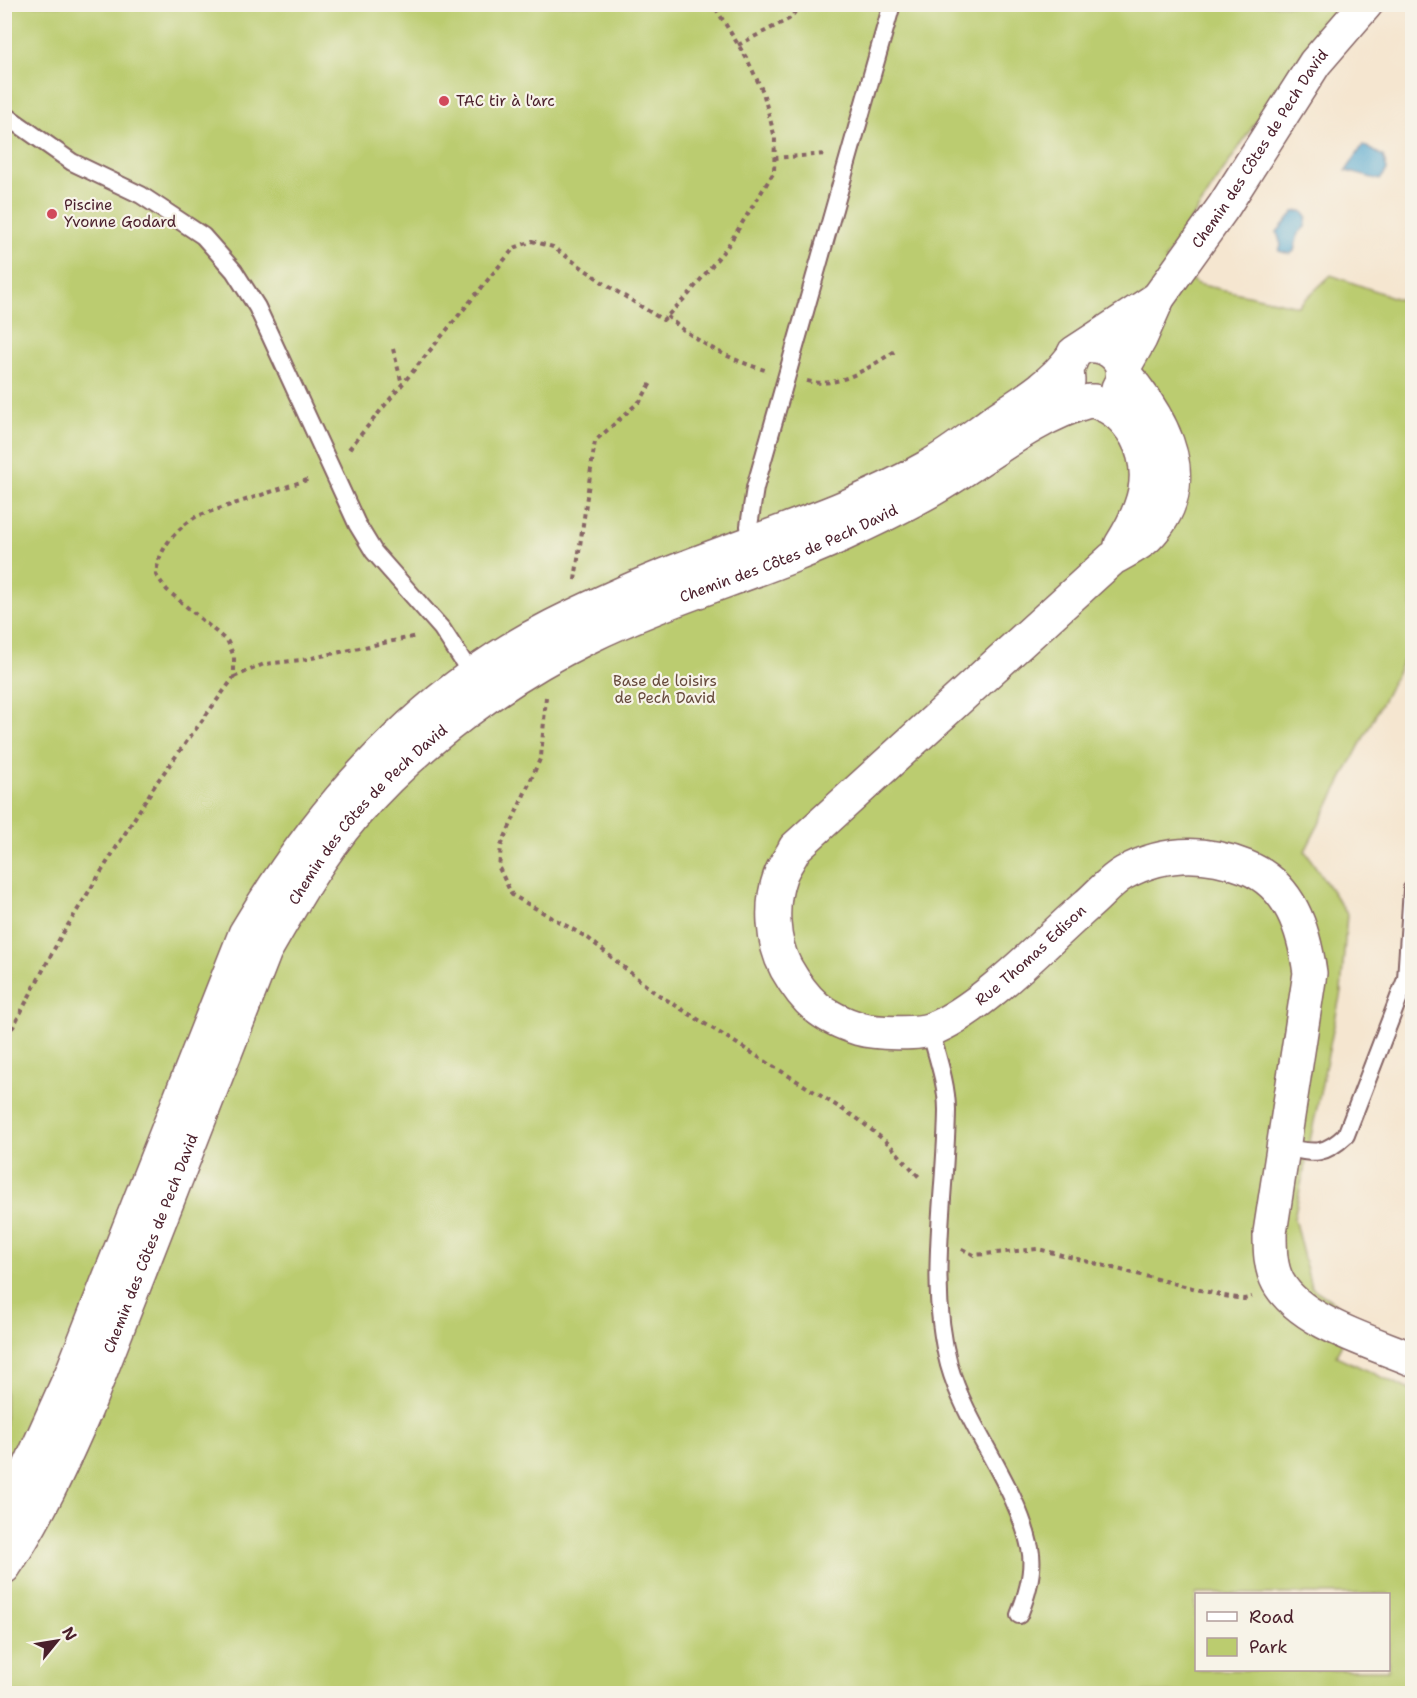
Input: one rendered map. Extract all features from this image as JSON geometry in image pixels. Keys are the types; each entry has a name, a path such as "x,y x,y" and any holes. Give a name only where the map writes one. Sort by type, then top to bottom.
{"street":[{"name":"Chemin des Côtes de Pech David","path":"1123,370 1158,298 1224,206 1315,63 1366,4"},
{"name":"Chemin des Côtes de Pech David","path":"4,1524 71,1375 245,934 275,883 323,815 366,766 424,713 479,686 532,666 754,557 814,520 927,468 1053,381 1078,353 1158,298"},
{"path":"1099,345 1110,349 1118,358 1123,370 1121,383 1115,393 1105,399 1091,401 1072,389 1067,369 1078,353 1099,345"},
{"name":"Rue Thomas Edison","path":"1123,370 1153,411 1169,444 1175,476 1167,509 1147,537 1112,559 795,848 780,876 773,916 781,958 802,995 836,1022 871,1032 930,1030 978,1002 1123,873 1160,858 1193,854 1228,860 1256,871 1282,892 1297,917 1306,944 1310,974 1270,1233 1270,1257 1278,1283 1302,1308 1338,1328 1413,1359"},
{"name":"Chemin des Côtes de Pech David","path":"4,1567 25,1536 57,1476 86,1409 265,951 302,886 354,815 522,643 641,585 832,540 943,484 1023,430 1091,401"},
{"name":"Rue Thomas Edison","path":"1091,401 1111,407 1128,422 1142,448 1148,472 1144,497 1134,524 1112,559"}],"lane":[{"path":"754,557 749,525 755,488 848,152 892,4"},
{"path":"4,114 72,162 141,195 202,236 234,271 257,307 357,524 374,552 442,629 479,686"},
{"path":"1284,1147 1313,1154 1331,1149 1346,1135 1406,979 1413,889"},
{"path":"930,1030 943,1078 947,1108 938,1245 942,1336 955,1381 1016,1509 1030,1549 1031,1567 1026,1597 1019,1615"}],"path":[{"path":"234,677 234,657 228,642 167,590 156,575 158,557 180,526 197,516 314,478 332,467 514,248 532,241 553,247 608,286 663,320 727,247 774,172 775,138 763,92 713,4"},
{"path":"738,45 789,19 802,4"},
{"path":"774,158 848,152"},
{"path":"667,316 680,328 737,362 823,385 853,376 897,350"},
{"path":"393,349 402,384"},
{"path":"579,614 574,586 595,441 640,400 651,383"},
{"path":"4,1034 13,1027 60,938 157,782 234,677 264,664 302,660 442,629"},
{"path":"546,692 541,757 501,846 499,868 512,895 588,938 654,992 858,1119 906,1161 941,1204 958,1246 975,1255 1038,1249 1224,1296 1244,1299 1260,1296"}],"green space":[{"name":"Base de loisirs de Pech David","path":"5,5 1340,5 1253,126 1165,259 1197,284 1298,306 1331,275 1412,304 1412,644 1305,851 1347,914 1341,992 1294,1218 1311,1287 1356,1317 1336,1356 1412,1391 1412,1693 5,1694"}],"water":[{"path":"1363,145 1383,156 1387,170 1380,180 1346,171"},
{"path":"1302,211 1307,217 1305,227 1298,234 1294,251 1290,254 1279,251 1281,245 1277,232 1294,212"}],"place":[{"name":"TAC tir à l'arc","path":"444,101"},
{"name":"Piscine Yvonne Godard","path":"52,214"}]}
